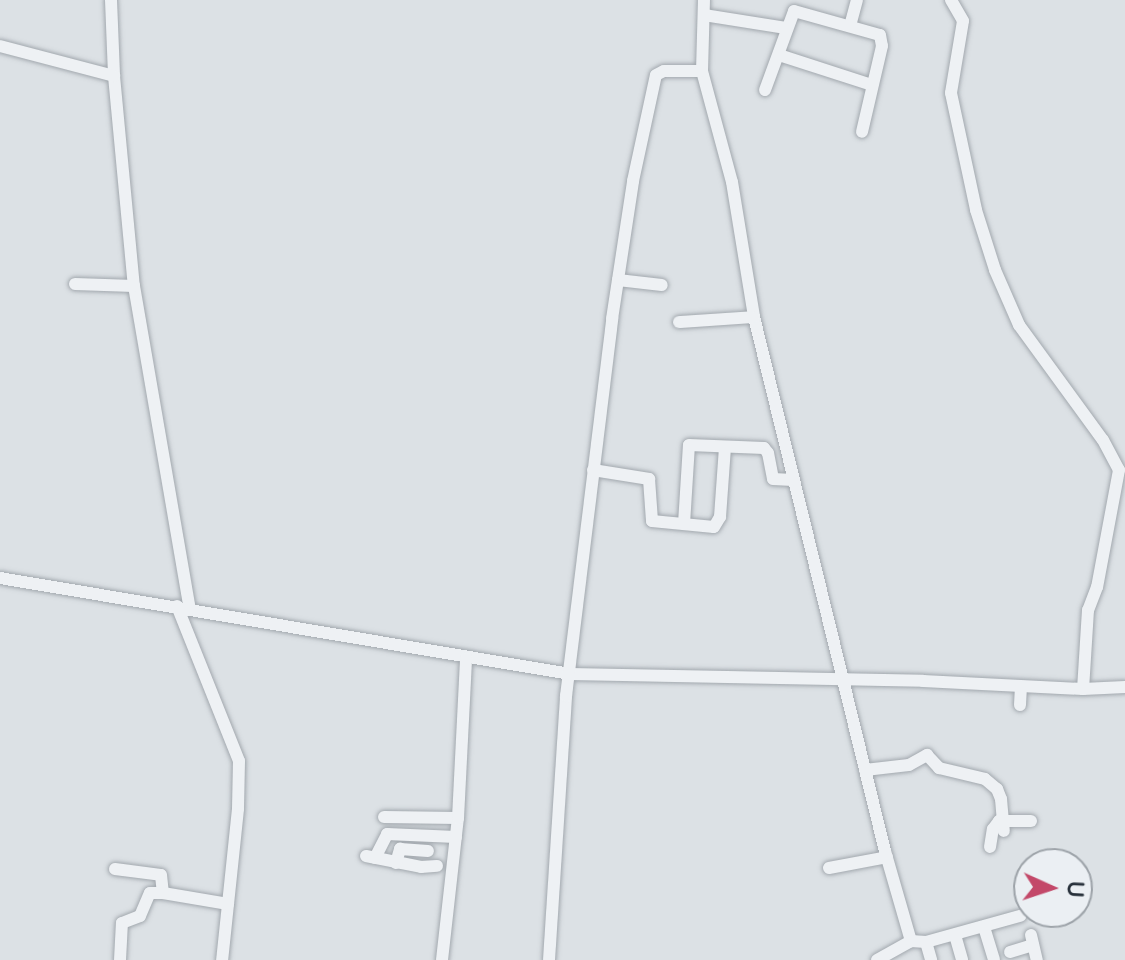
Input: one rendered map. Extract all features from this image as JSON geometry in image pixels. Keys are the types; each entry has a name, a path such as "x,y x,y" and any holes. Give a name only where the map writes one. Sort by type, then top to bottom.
{"street":[{"path":"111,0 114,76 134,286 183,607 239,761 238,809 222,957 207,952"},
{"path":"704,0 702,71 732,182 754,317 865,770 911,941"},
{"path":"850,26 857,0"},
{"path":"951,0 963,21 951,93 976,210 995,270 1019,325 1103,440 1119,470 1097,587 1088,610 1083,689"},
{"path":"765,90 794,11 882,37 862,132"},
{"path":"704,15 786,28"},
{"path":"0,46 114,76"},
{"path":"779,55 872,85"},
{"path":"549,960 559,777 593,470 618,280 654,81 664,71 702,71"},
{"path":"618,280 662,285"},
{"path":"75,284 134,286"},
{"path":"679,322 754,317"},
{"path":"684,524 688,446 764,448 768,453 773,479 793,480"},
{"path":"593,470 646,477 650,481 651,520 710,527 720,521 725,447"},
{"path":"0,578 570,674 843,679 1083,689 1125,687"},
{"path":"442,960 458,818 466,658"},
{"path":"1020,705 1021,687"},
{"path":"865,770 909,765 929,756 939,768 971,774 991,783 1001,799 1004,826"},
{"path":"384,817 458,818"},
{"path":"990,847 993,829 1031,821"},
{"path":"437,866 396,863 371,857 387,834 456,837"},
{"path":"396,863 400,849 428,851"},
{"path":"829,868 887,857"},
{"path":"115,869 161,875 163,893"},
{"path":"120,960 122,923 140,916 150,893 228,904"},
{"path":"877,960 911,941 926,942 1013,918"},
{"path":"984,927 994,960"},
{"path":"955,935 962,960"},
{"path":"1010,952 1032,940 1037,960"},
{"path":"926,942 931,960"}]}
